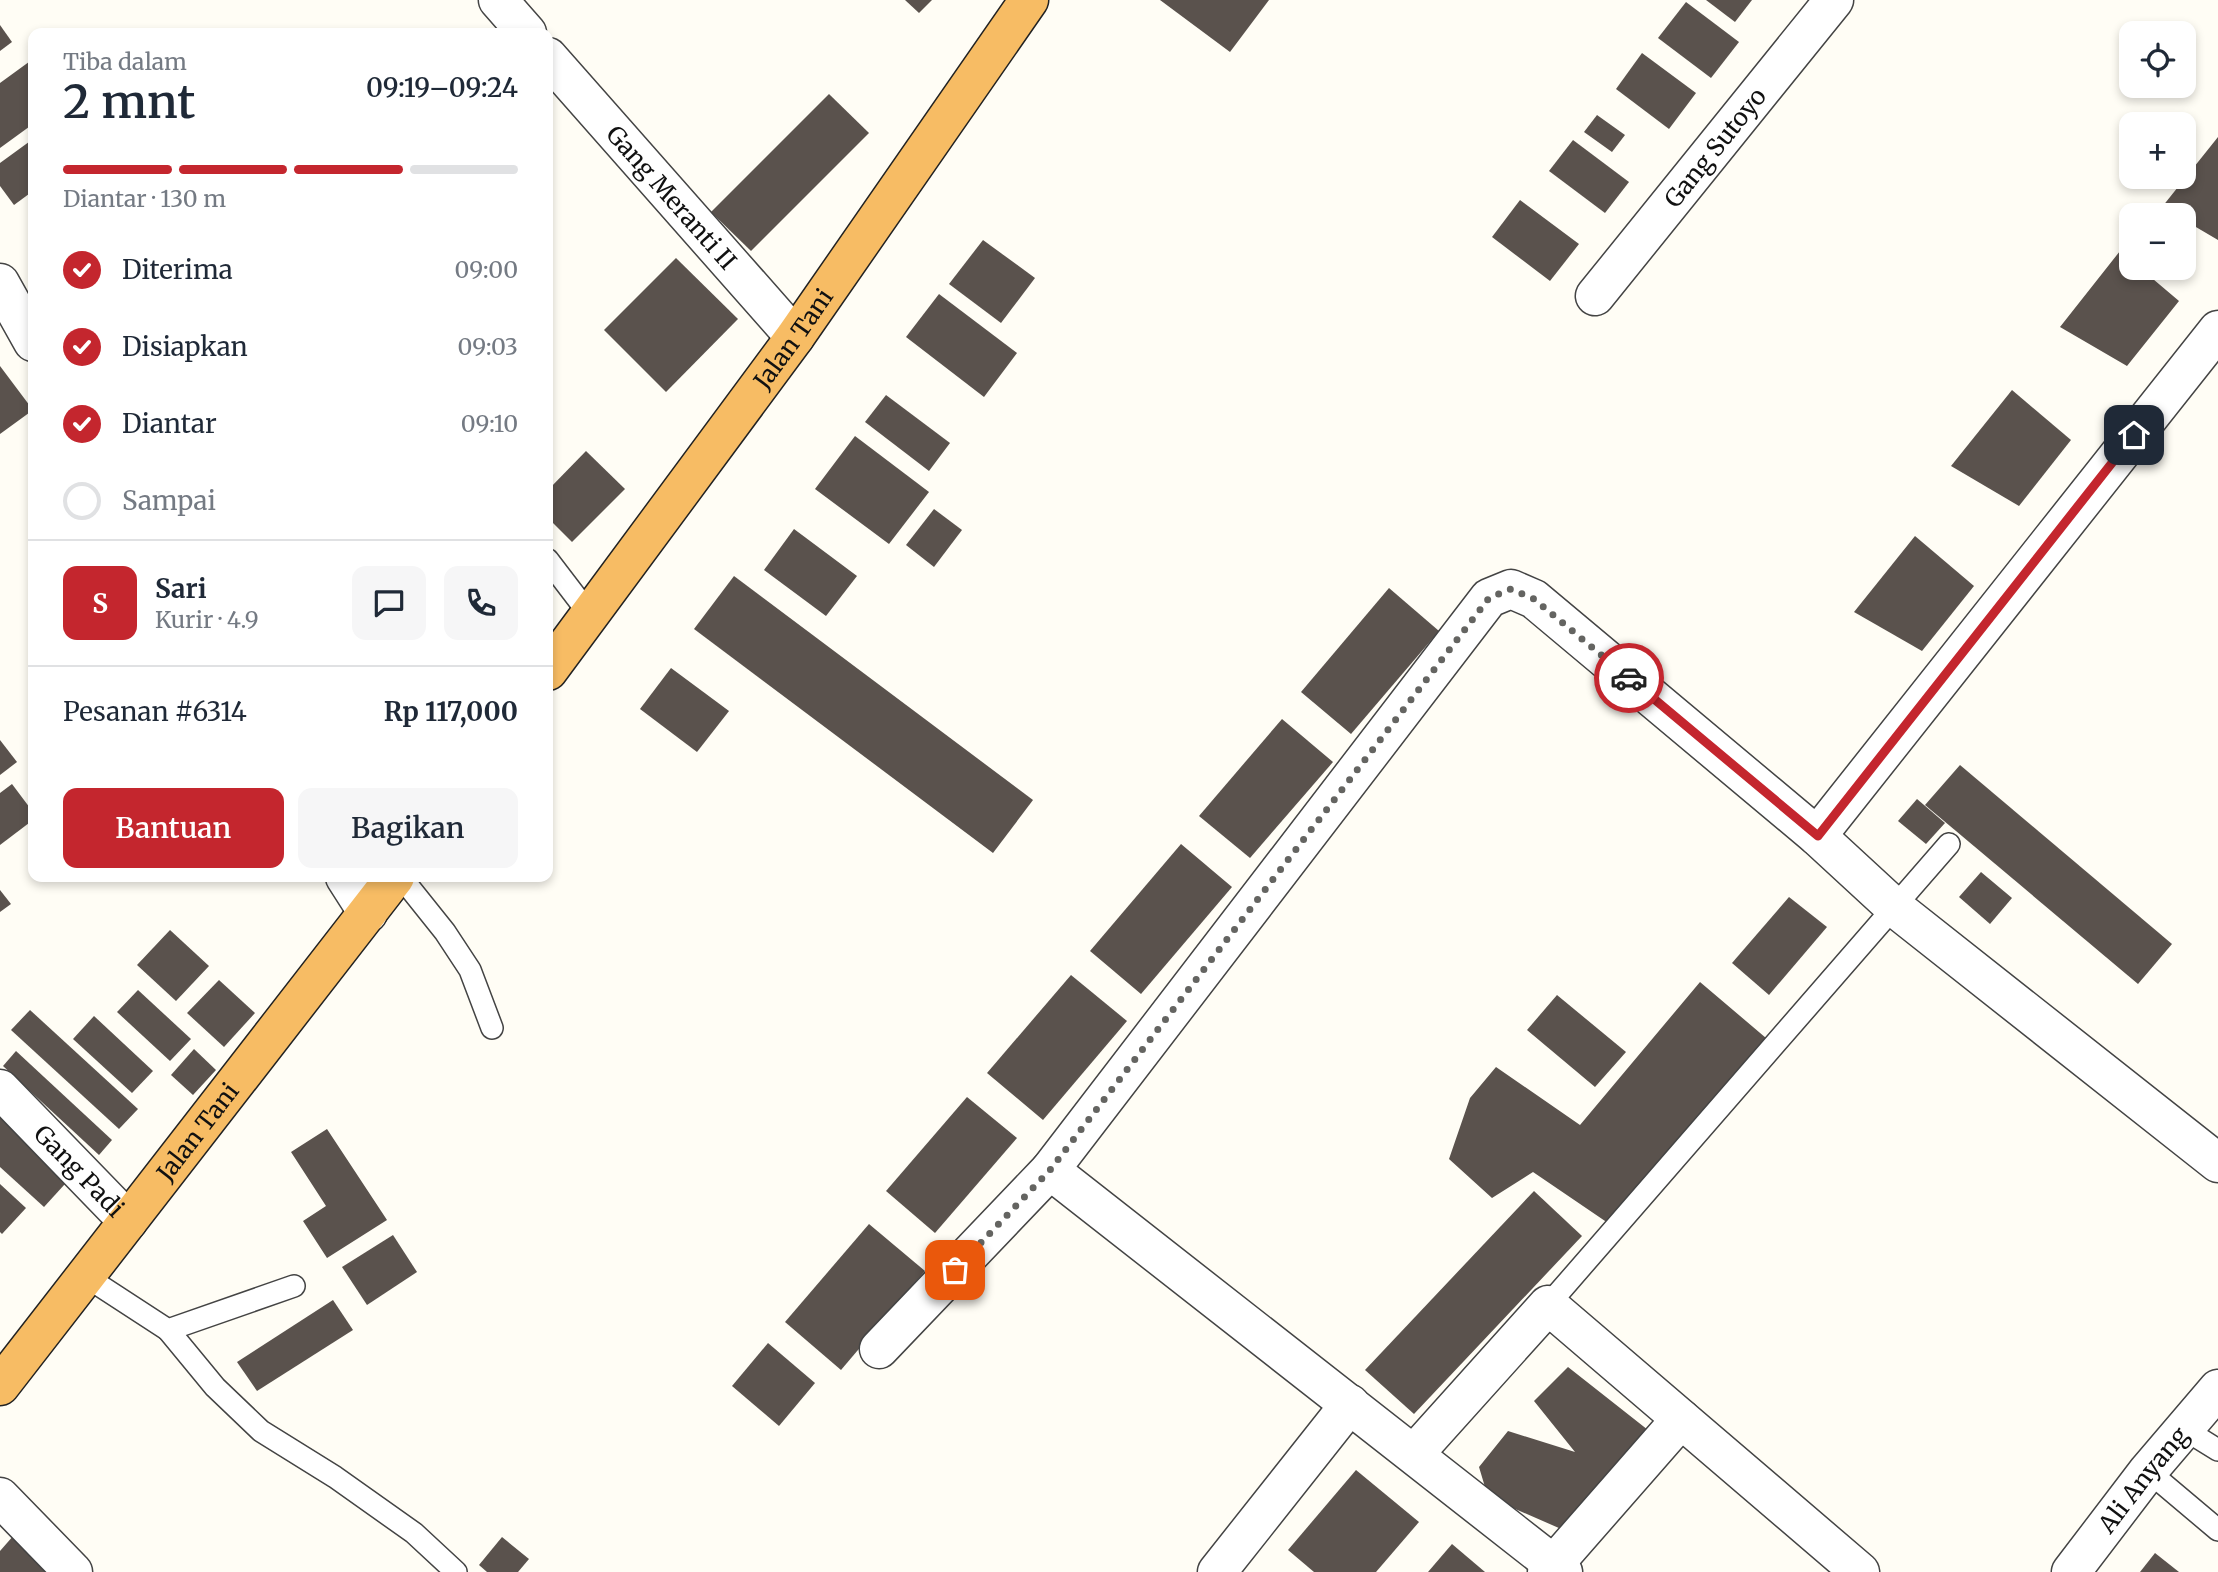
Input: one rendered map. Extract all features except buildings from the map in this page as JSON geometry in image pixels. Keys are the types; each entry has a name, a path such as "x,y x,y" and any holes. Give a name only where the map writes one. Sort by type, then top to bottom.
{"highway":[{"name":"Jalan Tani","path":"553,664 795,337 1029,0"},
{"name":"Jalan Tani","path":"0,1386 391,882"}],"street":[{"path":"498,0 523,28"},
{"name":"Gang Sutoyo","path":"1595,296 1834,0"},
{"name":"Gang Meranti II","path":"553,63 795,337"},
{"path":"0,283 28,333"},
{"path":"1818,836 2218,330"},
{"path":"879,1349 1050,1170 1489,598 1511,589 1534,599 1818,836 1894,907 2218,1163"},
{"path":"348,882 368,913"},
{"name":"Gang Padi","path":"0,1090 128,1221"},
{"path":"1050,1170 1414,1454 1555,1570 1681,1419"},
{"path":"1414,1454 1548,1306 1860,1572"},
{"name":"Ali Anyang","path":"2071,1572 2148,1471 2218,1389"},
{"path":"1217,1572 1350,1404"},
{"path":"0,1497 74,1572"}],"lane":[{"path":"553,567 590,615"},
{"path":"1548,1306 1949,844"},
{"path":"405,882 445,932 470,970 492,1028"},
{"path":"85,1276 167,1330 215,1387 261,1431 335,1477 414,1534 456,1572"},
{"path":"167,1330 294,1286"},
{"path":"2184,1429 2218,1450"},
{"path":"2148,1471 2218,1530"}],"way so far":[{"path":"955,1270 1050,1170 1489,598 1511,589 1534,599 1629,678"}],"route":[{"path":"1629,678 1818,836 2134,435"}]}
